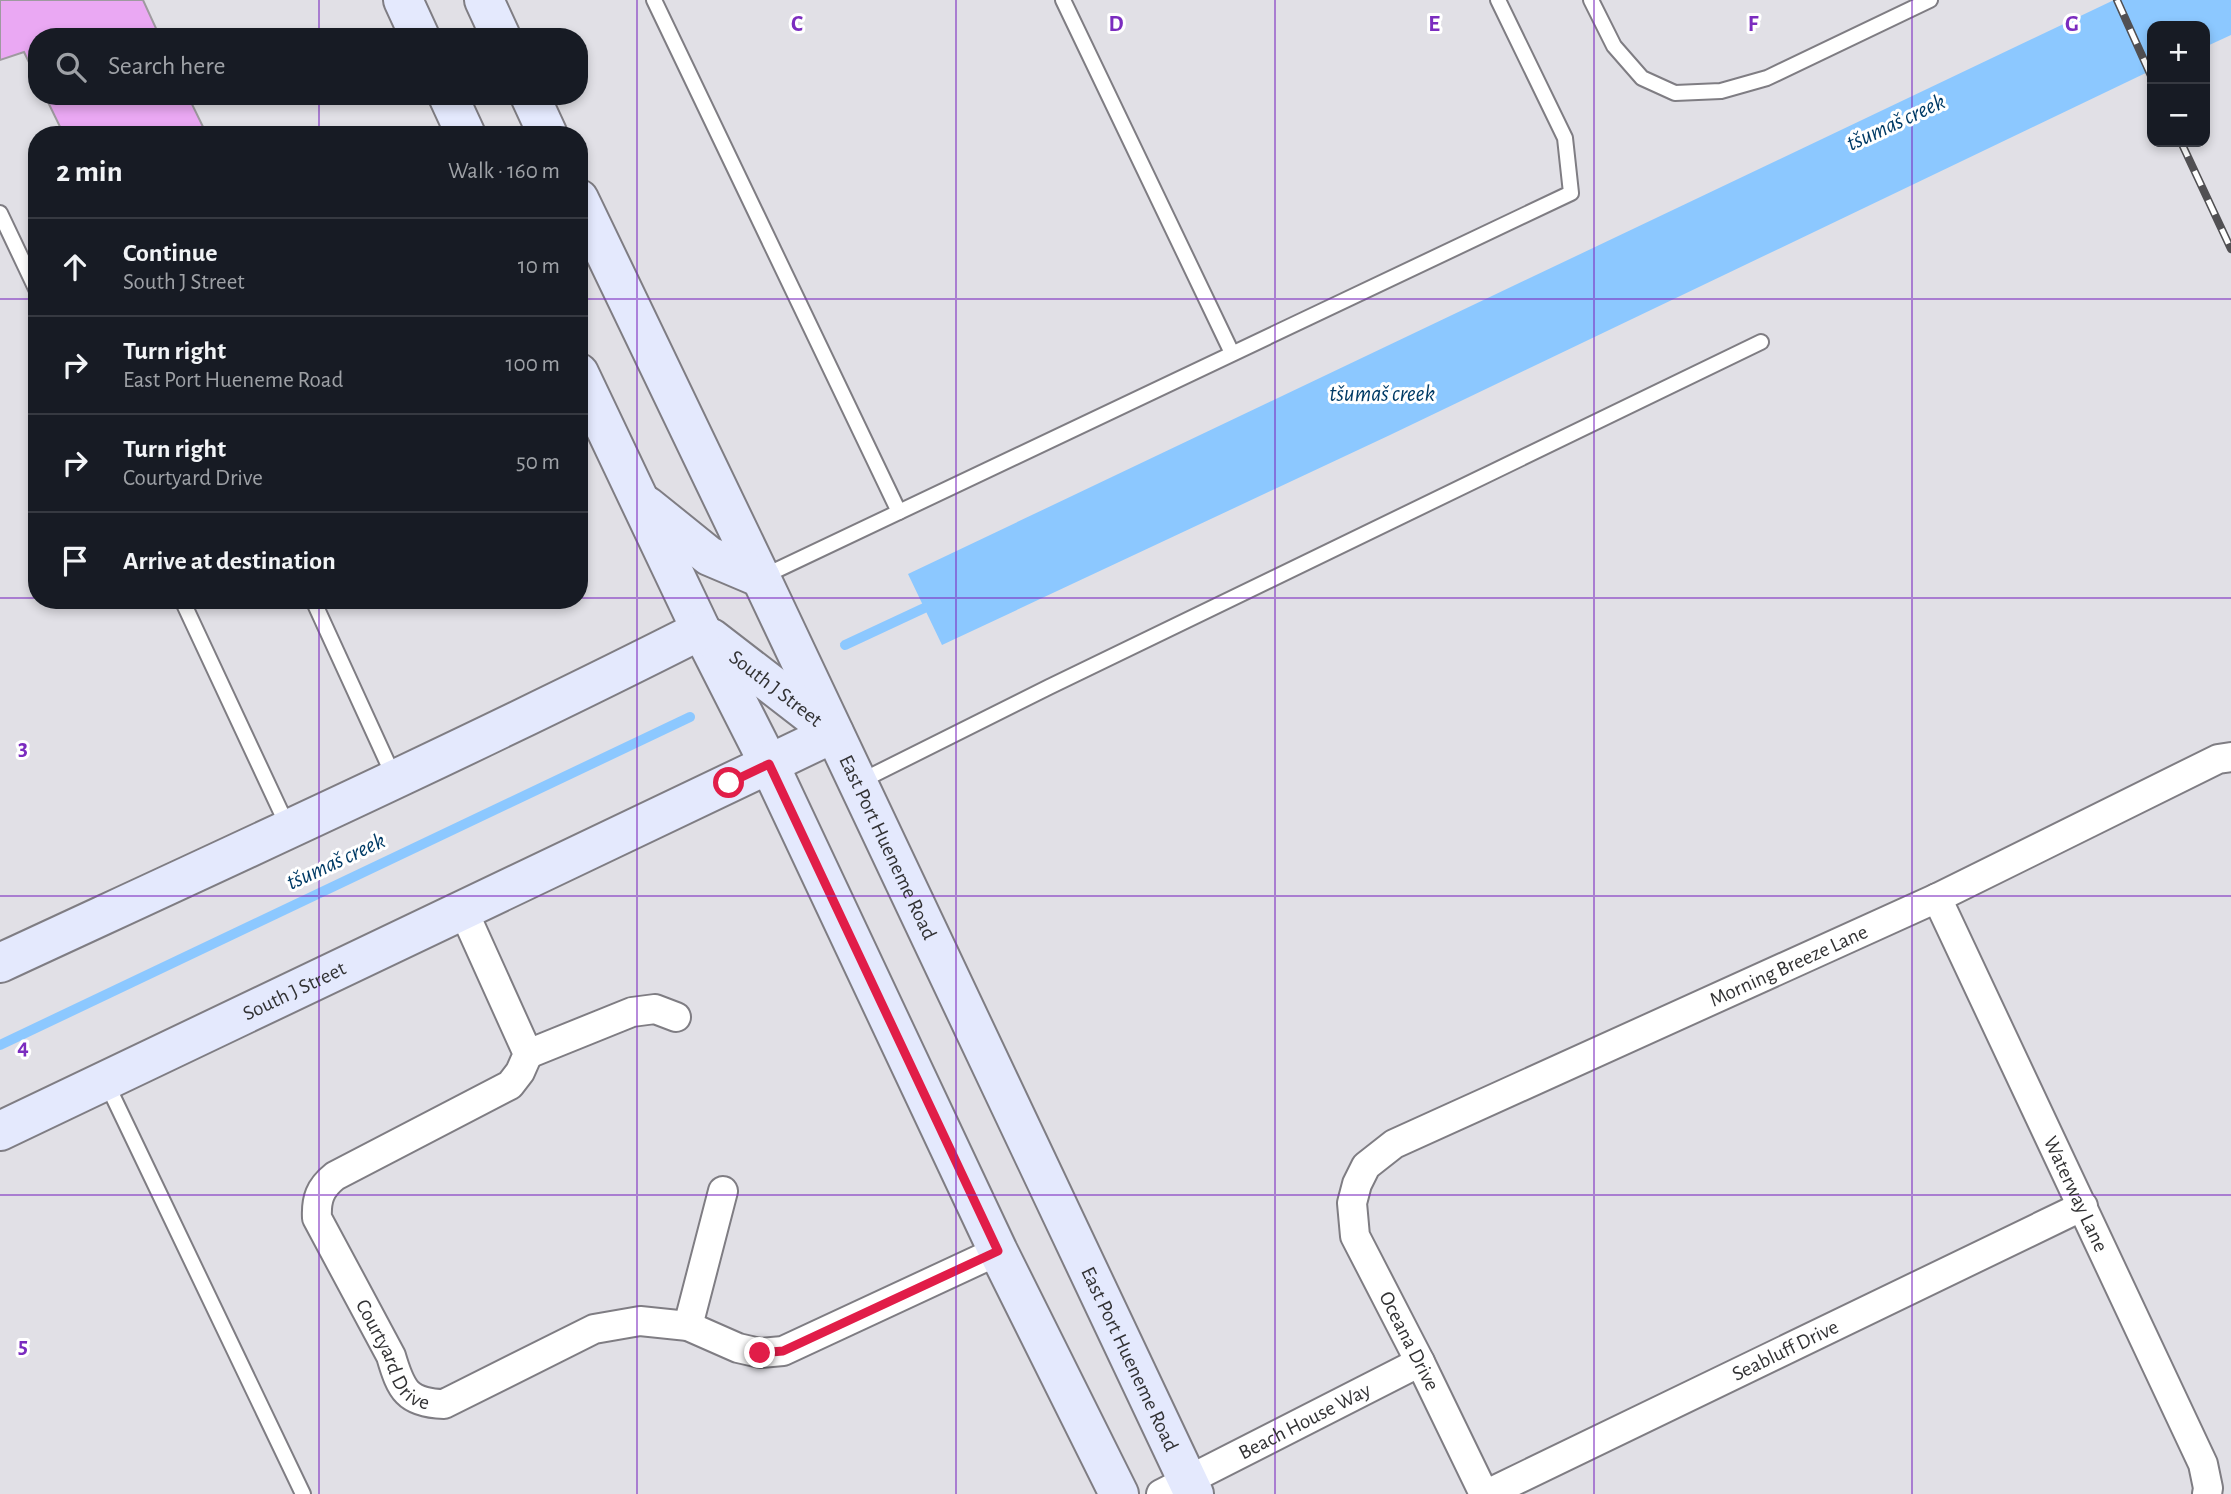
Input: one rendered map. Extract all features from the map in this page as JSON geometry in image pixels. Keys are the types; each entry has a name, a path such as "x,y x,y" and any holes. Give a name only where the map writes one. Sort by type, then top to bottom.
{"main road":[{"path":"403,0 416,28"},
{"path":"484,0 497,28"},
{"path":"452,105 462,126"},
{"path":"534,105 544,126"},
{"name":"East Port Hueneme Road","path":"588,218 858,783 1181,1490"},
{"path":"588,392 701,630 769,764 998,1251 1119,1494"},
{"path":"639,500 709,556 761,578"},
{"path":"0,963 558,702 701,630"},
{"name":"South J Street","path":"0,1131 834,733 701,630"}],"street":[{"name":"Morning Breeze Lane","path":"1357,1184 1366,1166 1394,1144 1937,898 2156,788 2218,759 2231,757"},
{"name":"Waterway Lane","path":"1937,898 2203,1464 2207,1494"},
{"path":"463,910 528,1054 632,1012 655,1009 676,1017"},
{"name":"Courtyard Drive","path":"528,1054 520,1072 510,1085 335,1176 324,1186 316,1203 317,1218 391,1356 398,1380 407,1393 424,1404 444,1404 594,1329 640,1321 688,1326 737,1348 760,1353 783,1351 998,1251"},
{"name":"Oceana Drive","path":"1357,1184 1352,1203 1355,1236 1485,1494"},
{"path":"688,1326 723,1191"},
{"name":"Seabluff Drive","path":"1485,1494 2083,1206"},
{"name":"Beach House Way","path":"1181,1490 1420,1362"}],"lane":[{"path":"654,0 899,512"},
{"path":"1063,0 1232,353"},
{"path":"761,578 1571,193 1565,138 1498,0"},
{"path":"1591,0 1614,47 1642,78 1675,93 1721,91 1767,78 1930,0"},
{"path":"0,213 28,272"},
{"path":"858,783 1049,687 1761,342"},
{"path":"186,609 289,829"},
{"path":"317,609 394,778"},
{"path":"106,1082 303,1494"}],"water":[{"name":"tšumaš creek","path":"2114,0 2231,0 2231,35 2210,45 2210,21 2147,21 2147,72 1390,435 942,645 908,574"}],"building":[{"path":"0,0 143,0 156,28 28,28 28,60 24,52 0,60"},
{"path":"49,105 192,105 203,126 60,126"}],"waterway":[{"name":"tšumaš creek","path":"845,645 935,603"},
{"name":"tšumaš creek","path":"0,1045 690,717"}],"railway":[{"path":"2117,0 2147,67"},
{"path":"2183,147 2231,249"}],"route":[{"path":"729,783 769,764 998,1251 783,1351 760,1353"}]}
